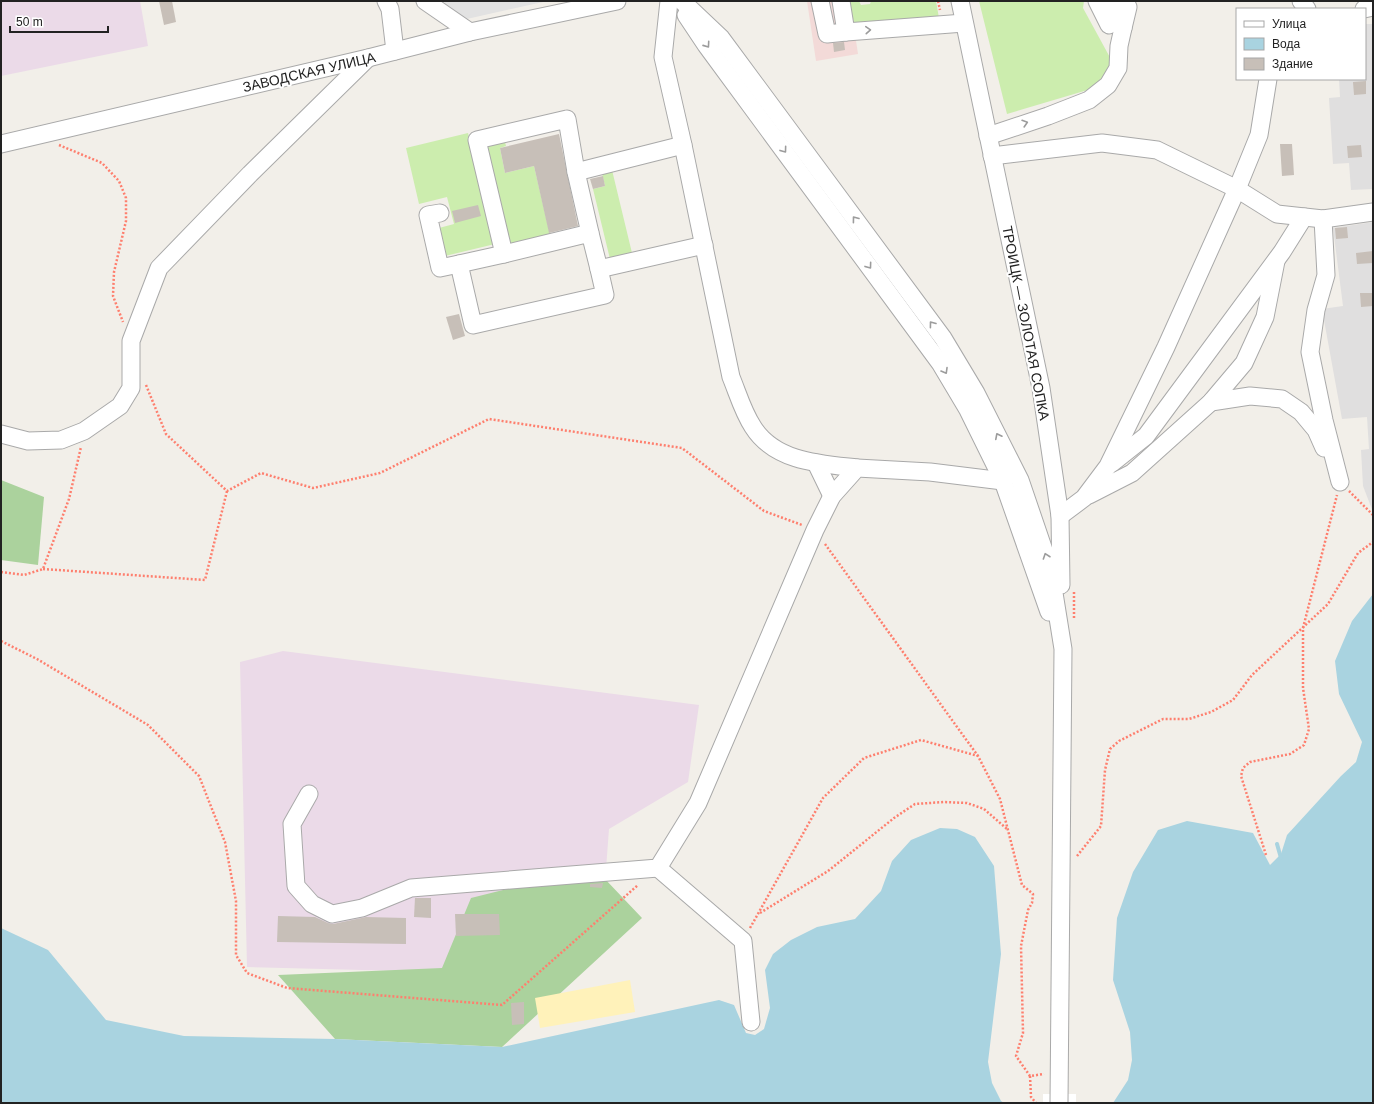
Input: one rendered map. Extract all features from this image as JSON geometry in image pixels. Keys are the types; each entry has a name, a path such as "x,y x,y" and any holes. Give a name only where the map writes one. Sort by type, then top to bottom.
{"street":[{"path":"386,1 390,9 395,52"},
{"path":"424,1 470,32"},
{"name":"ЗАВОДСКАЯ УЛИЦА","path":"1,144 395,52 470,32 617,1"},
{"path":"669,1 663,57 683,145 731,377 745,411 754,428 770,446 797,459 857,468 930,472 1003,481"},
{"path":"677,1 706,45 940,363 968,410 1003,481 1063,649"},
{"path":"682,1 721,38 943,338 976,393 1020,480 1048,561 1063,649 1059,1099"},
{"path":"820,1 827,34 964,23"},
{"path":"841,1 846,32"},
{"name":"ТРОИЦК — ЗОЛОТАЯ СОПКА","path":"960,1 1041,388 1060,516 1063,649"},
{"path":"1098,1 1119,46"},
{"path":"1110,1 1123,28"},
{"path":"988,136 1048,116 1089,100 1108,84 1118,68 1119,46 1128,7 1125,1"},
{"path":"1,434 28,441 61,440 84,431 120,406 131,388 131,341 159,268 250,174 368,58"},
{"path":"1084,498 1108,466 1166,347 1238,189 1259,134 1268,80"},
{"path":"459,264 473,325 605,295 576,172 567,119 477,140 504,254"},
{"path":"992,156 1102,143 1157,150 1238,189 1277,214 1323,218 1373,212"},
{"path":"576,172 683,145"},
{"path":"440,213 428,216 440,268 590,233"},
{"path":"1108,466 1146,436 1276,261 1304,217"},
{"path":"1323,218 1326,274 1316,310 1310,352 1324,420 1340,482"},
{"path":"599,269 704,245"},
{"path":"1060,516 1084,498 1132,473 1211,402 1244,363 1265,317 1276,261"},
{"path":"1211,402 1250,396 1282,399 1301,412 1316,430 1340,482"},
{"path":"816,463 832,496"},
{"path":"658,868 698,803 815,530 832,496 857,468"},
{"path":"309,794 292,824 296,886 312,904 332,914 362,908 411,888 658,868 743,941 751,1022"}],"path":[{"path":"35,136 102,164 119,180 126,198 126,221 114,272 113,296 131,341"},
{"path":"144,378 166,434 227,491"},
{"path":"1,572 24,575 43,569 205,580 227,491 261,473 313,488 380,473 489,419 682,448 764,511 815,530 978,756 1000,799 1022,884 1033,894 1032,903 1028,910 1021,946 1023,1033 1016,1056 1030,1076 1031,1098 1036,1103"},
{"path":"43,569 69,499 84,431"},
{"path":"1340,482 1373,515"},
{"path":"1266,855 1241,776 1243,768 1250,762 1290,754 1304,745 1309,729 1303,688 1303,628 1340,482"},
{"path":"1076,857 1101,826 1105,770 1110,749 1119,741 1163,719 1188,719 1211,712 1233,700 1252,675 1328,604 1358,553 1373,542"},
{"path":"1,641 37,659 148,725 199,776 225,842 236,901 236,955 246,973 287,988 502,1005 640,884"},
{"path":"743,941 823,798 864,758 921,740 978,756"},
{"path":"758,914 828,871 894,818 915,804 944,802 967,803 984,809 1008,830"},
{"path":"1030,1076 1044,1074"}],"shaded area":[{"path":"1,1 140,1 148,46 1,76"},
{"path":"444,1 542,1 543,2 449,23"},
{"path":"807,1 850,1 858,54 816,61"},
{"path":"1366,24 1373,24 1373,189 1351,190 1349,163 1333,164 1329,98 1340,97 1339,80 1366,80"},
{"path":"1373,222 1373,512 1363,486 1361,450 1369,449 1367,417 1342,419 1322,309 1343,306 1333,228"},
{"path":"283,651 699,705 688,782 609,829 601,936 517,974 247,967 240,662"}],"green space":[{"path":"849,1 859,1 861,5 870,4 871,1 936,1 939,18 854,23"},
{"path":"979,1 1084,1 1083,8 1113,63 1103,78 1091,89 1007,114"},
{"path":"468,133 495,244 445,256 439,228 454,224 447,197 419,204 406,148"},
{"path":"504,138 506,146 500,148 505,173 534,166 550,235 509,244 485,143"},
{"path":"612,170 632,253 610,259 593,189 605,186 602,173"},
{"path":"1,480 44,497 38,565 1,560"},
{"path":"605,879 642,918 502,1047 335,1039 278,975 442,968 471,898 535,882"}],"sand":[{"path":"630,980 635,1012 540,1028 535,998"}],"water":[{"path":"1373,594 1373,1103 1113,1103 1128,1080 1132,1060 1130,1032 1113,980 1117,918 1133,872 1158,830 1187,821 1253,833 1270,865 1281,854 1287,835 1341,776 1356,762 1362,742 1339,694 1335,661 1352,621"},
{"path":"940,828 957,829 975,837 994,866 1001,954 988,1062 992,1083 1001,1101 1004,1103 1,1103 1,928 48,950 106,1020 184,1036 335,1039 502,1047 719,1000 734,1005 746,1033 755,1035 764,1029 770,1008 765,970 773,954 791,940 817,927 855,919 881,891 892,861 911,840"}],"pier":[{"path":"1043,1094 1076,1094 1076,1103 1043,1103"}],"building":[{"path":"159,1 172,1 176,22 164,25"},
{"path":"844,42 845,50 834,52 833,43"},
{"path":"1366,81 1366,94 1354,95 1353,82"},
{"path":"559,134 578,226 549,233 534,166 505,173 500,148"},
{"path":"1280,144 1292,144 1294,175 1282,176"},
{"path":"1361,145 1362,157 1348,158 1347,146"},
{"path":"603,176 605,186 593,189 590,179"},
{"path":"478,205 481,216 455,223 452,211"},
{"path":"1347,227 1348,238 1336,239 1335,228"},
{"path":"1373,251 1373,263 1357,264 1356,253"},
{"path":"1360,293 1373,293 1373,306 1361,307"},
{"path":"459,314 465,336 453,340 446,317"},
{"path":"603,883 602,888 590,887 590,884"},
{"path":"415,898 431,898 431,918 414,917"},
{"path":"455,914 499,914 500,935 456,936"},
{"path":"278,916 315,917 333,924 366,917 406,918 406,944 277,942"},
{"path":"524,1002 524,1024 512,1025 511,1003"}],"waterway":[{"path":"1277,844 1281,858"}]}
